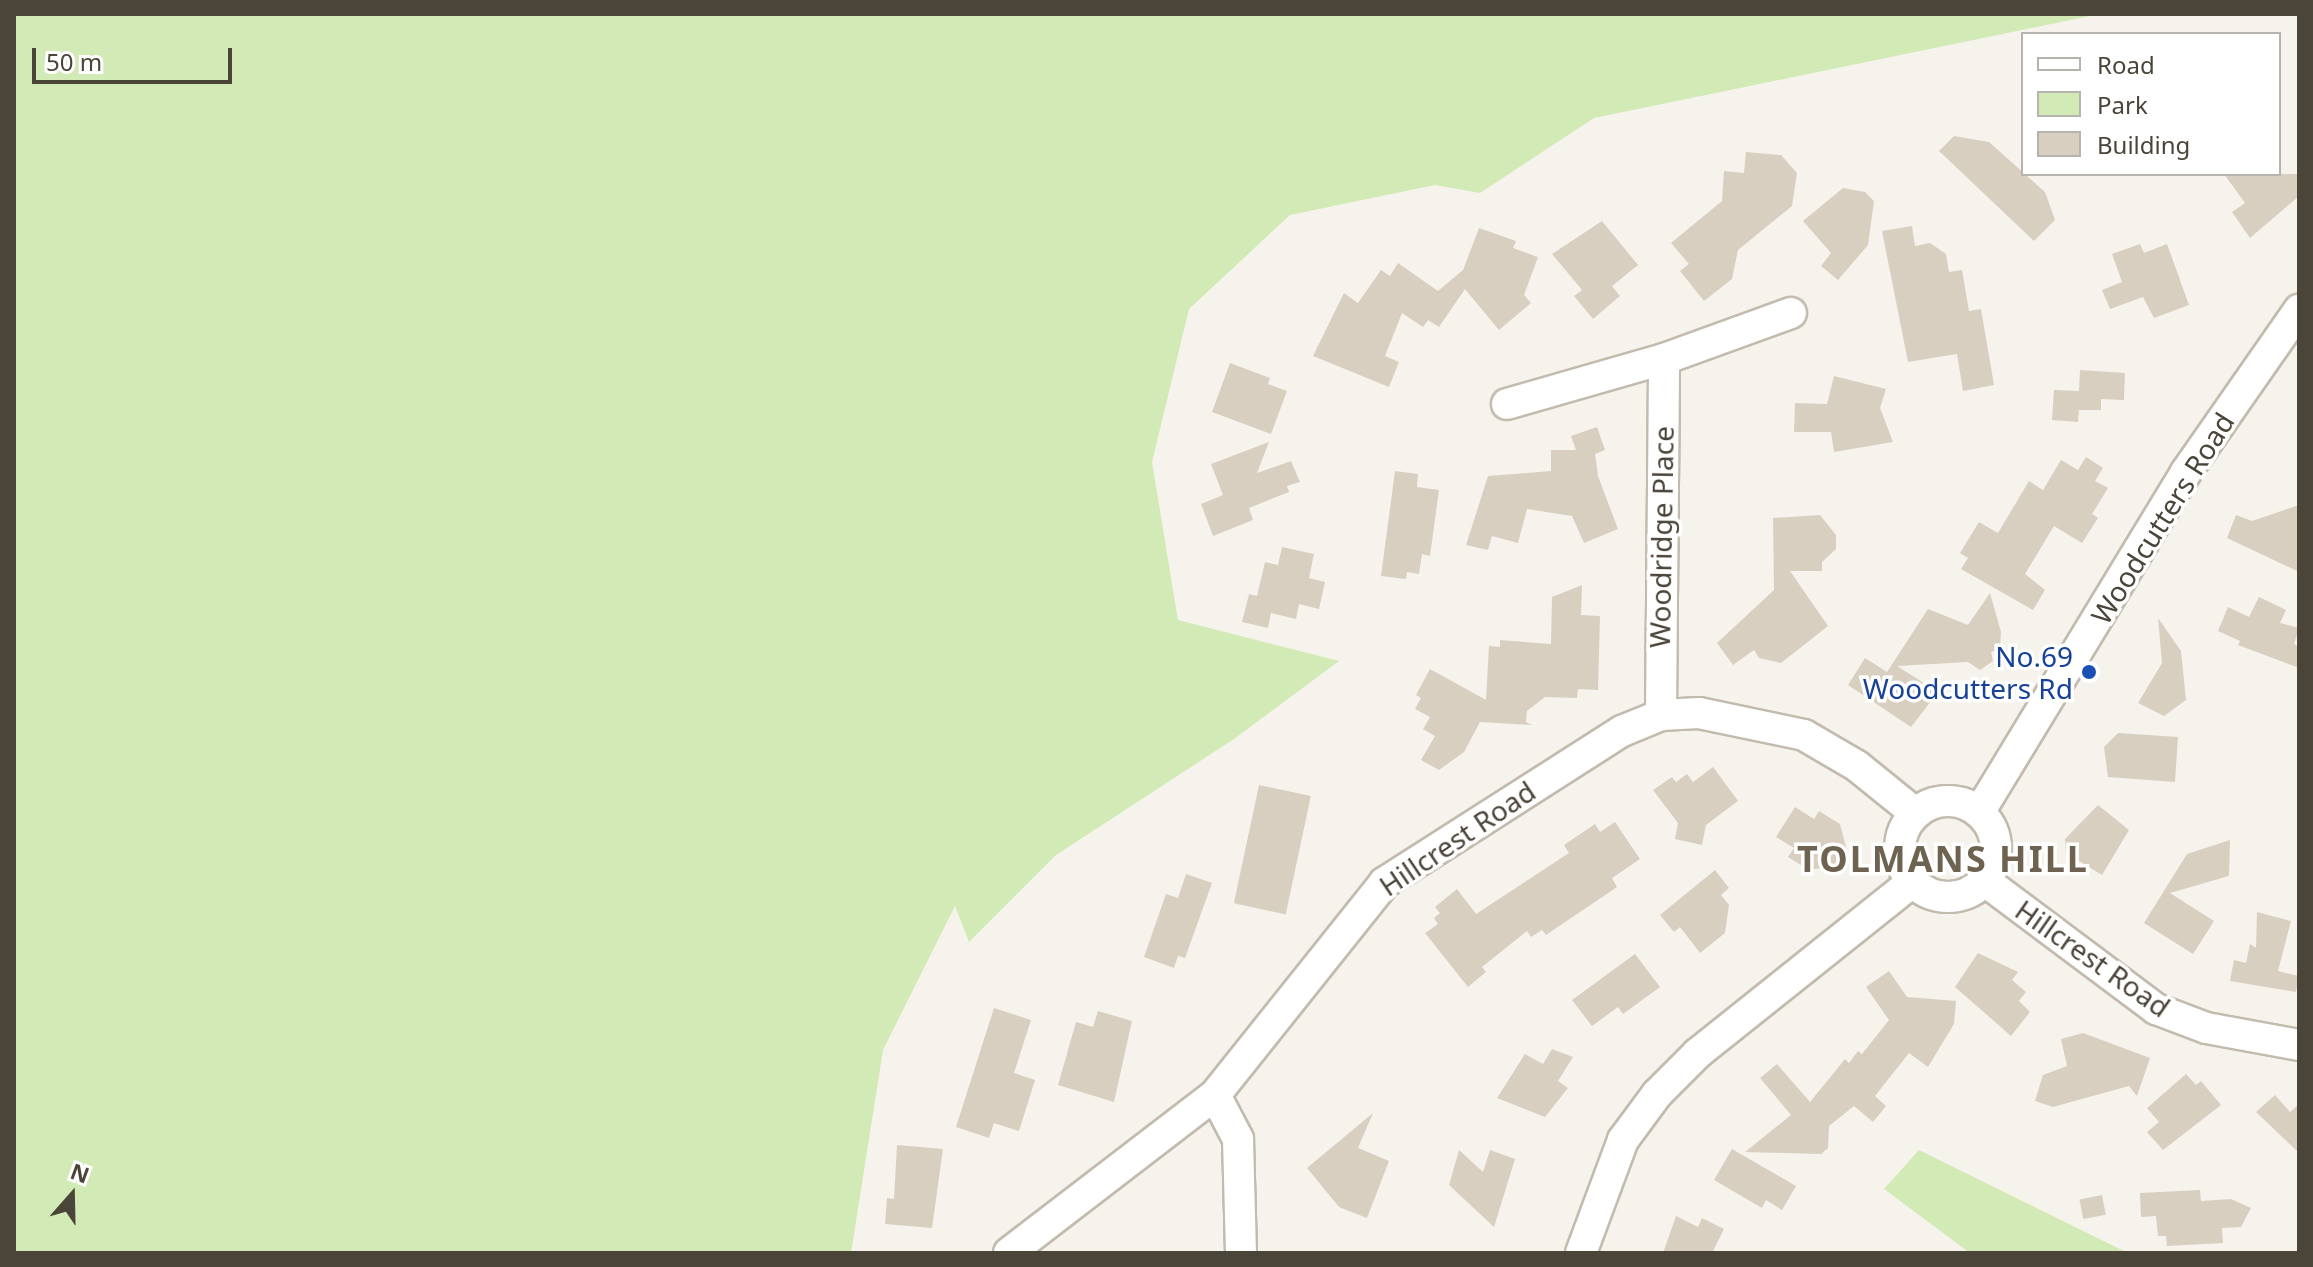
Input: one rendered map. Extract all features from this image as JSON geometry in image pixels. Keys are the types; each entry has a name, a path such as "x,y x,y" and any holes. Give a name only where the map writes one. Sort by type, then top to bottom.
{"street":[{"name":"Woodcutters Road","path":"1980,811 2186,472 2299,310"},
{"path":"1507,404 1664,359 1791,313"},
{"name":"Woodridge Place","path":"1661,715 1664,359"},
{"name":"Hillcrest Road","path":"1009,1253 1215,1095 1384,883 1622,731 1661,715 1737,718 1804,735 1857,766 1915,813"},
{"path":"1941,800 1980,811 1990,825 1997,853 1985,881 1973,891 1941,897 1912,882 1904,869 1900,839 1915,813 1941,800"},
{"name":"Hillcrest Road","path":"1985,881 2156,1009 2206,1028 2299,1045"},
{"path":"1581,1253 1623,1140 1657,1094 1698,1053 1912,882"},
{"path":"1215,1095 1238,1139 1241,1253"}],"green space":[{"path":"14,14 2100,14 1594,118 1480,193 1435,185 1290,215 1189,309 1152,462 1178,620 1339,661 1234,739 1056,855 969,942 955,906 883,1050 851,1253 14,1253"},
{"path":"1919,1150 2128,1253 1970,1253 1884,1189"}],"building":[{"path":"1954,136 1989,142 2021,171 2021,176 2027,176 2045,192 2055,220 2034,241 1939,151"},
{"path":"1746,152 1781,155 1797,173 1792,206 1738,250 1732,279 1704,301 1680,271 1689,264 1671,243 1722,201 1724,171 1744,173"},
{"path":"2299,174 2299,196 2250,238 2232,212 2245,203 2225,176"},
{"path":"1843,188 1865,192 1874,201 1868,245 1838,280 1821,266 1831,253 1803,221"},
{"path":"1602,221 1638,265 1612,286 1620,296 1593,319 1574,296 1582,290 1552,254"},
{"path":"1912,226 1915,246 1930,243 1946,254 1949,272 1962,270 1969,311 1981,309 1994,385 1963,391 1957,354 1908,362 1882,231"},
{"path":"1479,228 1516,241 1513,248 1538,257 1524,295 1531,303 1499,330 1465,289 1439,327 1428,320 1423,327 1402,313 1385,356 1399,362 1389,387 1313,356 1344,293 1358,303 1381,270 1390,276 1398,263 1438,291 1463,270"},
{"path":"2140,244 2144,253 2167,244 2189,305 2154,318 2143,297 2110,309 2102,290 2122,282 2112,254"},
{"path":"1230,363 1270,378 1268,384 1287,391 1271,434 1212,412"},
{"path":"2080,370 2125,373 2124,400 2101,399 2101,410 2079,410 2078,422 2052,420 2054,390 2079,391"},
{"path":"1834,376 1886,389 1880,408 1893,442 1834,452 1831,432 1794,432 1795,403 1827,404"},
{"path":"1597,427 1605,450 1595,454 1598,476 1618,529 1584,543 1572,516 1527,509 1518,543 1492,536 1488,550 1466,545 1488,476 1551,471 1551,450 1576,450 1571,436"},
{"path":"1269,442 1257,473 1291,461 1300,482 1287,486 1289,492 1249,508 1253,520 1213,536 1201,504 1223,495 1211,464"},
{"path":"2086,457 2103,468 2095,481 2108,488 2092,514 2098,518 2082,543 2054,526 2025,574 2045,590 2033,610 1961,569 1968,558 1960,553 1979,522 1998,533 2029,481 2043,490 2061,460 2078,470"},
{"path":"1395,471 1418,474 1417,487 1439,490 1430,556 1422,554 1419,574 1407,572 1406,579 1381,576"},
{"path":"2299,505 2299,572 2227,538 2236,515 2252,521"},
{"path":"1820,515 1836,535 1836,549 1822,562 1822,571 1790,571 1828,626 1781,663 1759,658 1754,650 1733,665 1717,643 1774,590 1773,518"},
{"path":"1282,547 1314,554 1309,578 1325,582 1319,609 1299,604 1296,619 1271,613 1268,628 1242,622 1249,594 1257,596 1265,562 1278,565"},
{"path":"1582,585 1581,615 1600,616 1598,690 1578,689 1577,698 1545,697 1527,711 1526,722 1532,725 1480,722 1464,752 1439,770 1421,760 1435,736 1423,729 1430,717 1415,709 1421,698 1416,695 1430,669 1486,700 1489,646 1500,647 1500,640 1551,644 1552,597"},
{"path":"1990,593 2001,632 2000,649 1991,652 1993,661 1980,670 1968,662 1897,666 1938,692 1911,727 1848,685 1865,658 1887,672 1928,609 1968,625"},
{"path":"2259,597 2286,610 2280,623 2299,628 2294,644 2299,647 2299,668 2238,645 2240,641 2218,631 2228,607 2249,617"},
{"path":"2158,618 2181,651 2186,700 2164,716 2138,703 2162,663"},
{"path":"2118,733 2178,737 2175,782 2108,777 2104,747"},
{"path":"1713,767 1738,801 1706,825 1702,845 1675,839 1678,823 1653,790 1672,777 1676,782 1687,774 1693,782"},
{"path":"1259,785 1311,796 1286,914 1234,903"},
{"path":"2098,805 2129,830 2102,875 2066,853 2065,839"},
{"path":"1795,807 1814,819 1819,811 1840,824 1847,851 1839,865 1809,870 1788,857 1794,848 1776,837"},
{"path":"1615,822 1640,859 1612,878 1617,887 1546,935 1542,930 1531,937 1527,931 1482,967 1486,972 1468,987 1425,933 1438,924 1434,918 1440,913 1435,907 1457,889 1476,914 1569,853 1564,845 1595,824 1600,832"},
{"path":"2230,840 2229,876 2170,893 2214,921 2193,954 2144,923 2187,854"},
{"path":"1715,870 1729,888 1721,895 1729,905 1725,933 1700,953 1680,927 1674,932 1660,915"},
{"path":"1186,874 1212,883 1185,958 1178,956 1174,968 1144,957 1166,894 1178,898"},
{"path":"2257,912 2291,921 2278,971 2299,976 2296,992 2230,981 2234,960 2246,963 2250,944 2256,948"},
{"path":"1978,953 2018,972 2012,980 2026,992 2019,1001 2030,1012 2011,1036 1955,987"},
{"path":"1635,954 1660,987 1623,1014 1618,1007 1592,1026 1572,1000"},
{"path":"1889,971 1907,997 1956,1001 1954,1024 1928,1067 1909,1053 1875,1096 1886,1106 1873,1122 1854,1106 1829,1126 1828,1148 1821,1154 1745,1152 1791,1115 1760,1078 1777,1064 1810,1102 1845,1059 1849,1063 1858,1051 1862,1054 1889,1020 1866,987"},
{"path":"994,1008 1031,1020 1014,1073 1035,1080 1019,1131 994,1123 989,1138 956,1127"},
{"path":"1098,1011 1132,1021 1114,1102 1058,1085 1076,1022 1093,1027"},
{"path":"2083,1033 2150,1058 2137,1096 2129,1086 2053,1107 2035,1101 2043,1075 2067,1066 2061,1039"},
{"path":"1552,1049 1573,1057 1558,1081 1568,1088 1545,1117 1497,1098 1525,1054 1543,1064"},
{"path":"2186,1074 2196,1085 2201,1081 2221,1105 2163,1150 2147,1132 2159,1122 2147,1108"},
{"path":"2275,1095 2290,1112 2299,1104 2299,1153 2256,1112"},
{"path":"1373,1113 1358,1148 1389,1161 1367,1218 1339,1207 1307,1168"},
{"path":"897,1145 943,1149 932,1228 885,1224 887,1198 894,1199"},
{"path":"1732,1149 1796,1186 1782,1210 1766,1200 1762,1208 1714,1180"},
{"path":"1459,1150 1483,1172 1490,1150 1515,1159 1494,1227 1449,1185"},
{"path":"2200,1190 2201,1201 2231,1199 2251,1208 2241,1227 2222,1228 2223,1243 2167,1246 2166,1236 2158,1236 2156,1216 2141,1217 2140,1193"},
{"path":"2102,1195 2106,1215 2083,1219 2079,1199"},
{"path":"1676,1216 1698,1227 1702,1218 1724,1229 1712,1253 1663,1253"}],"place":[{"name":"No.69 Woodcutters Rd","path":"2089,672"}],"district":[{"name":"TOLMANS HILL","path":"1943,859"}]}
